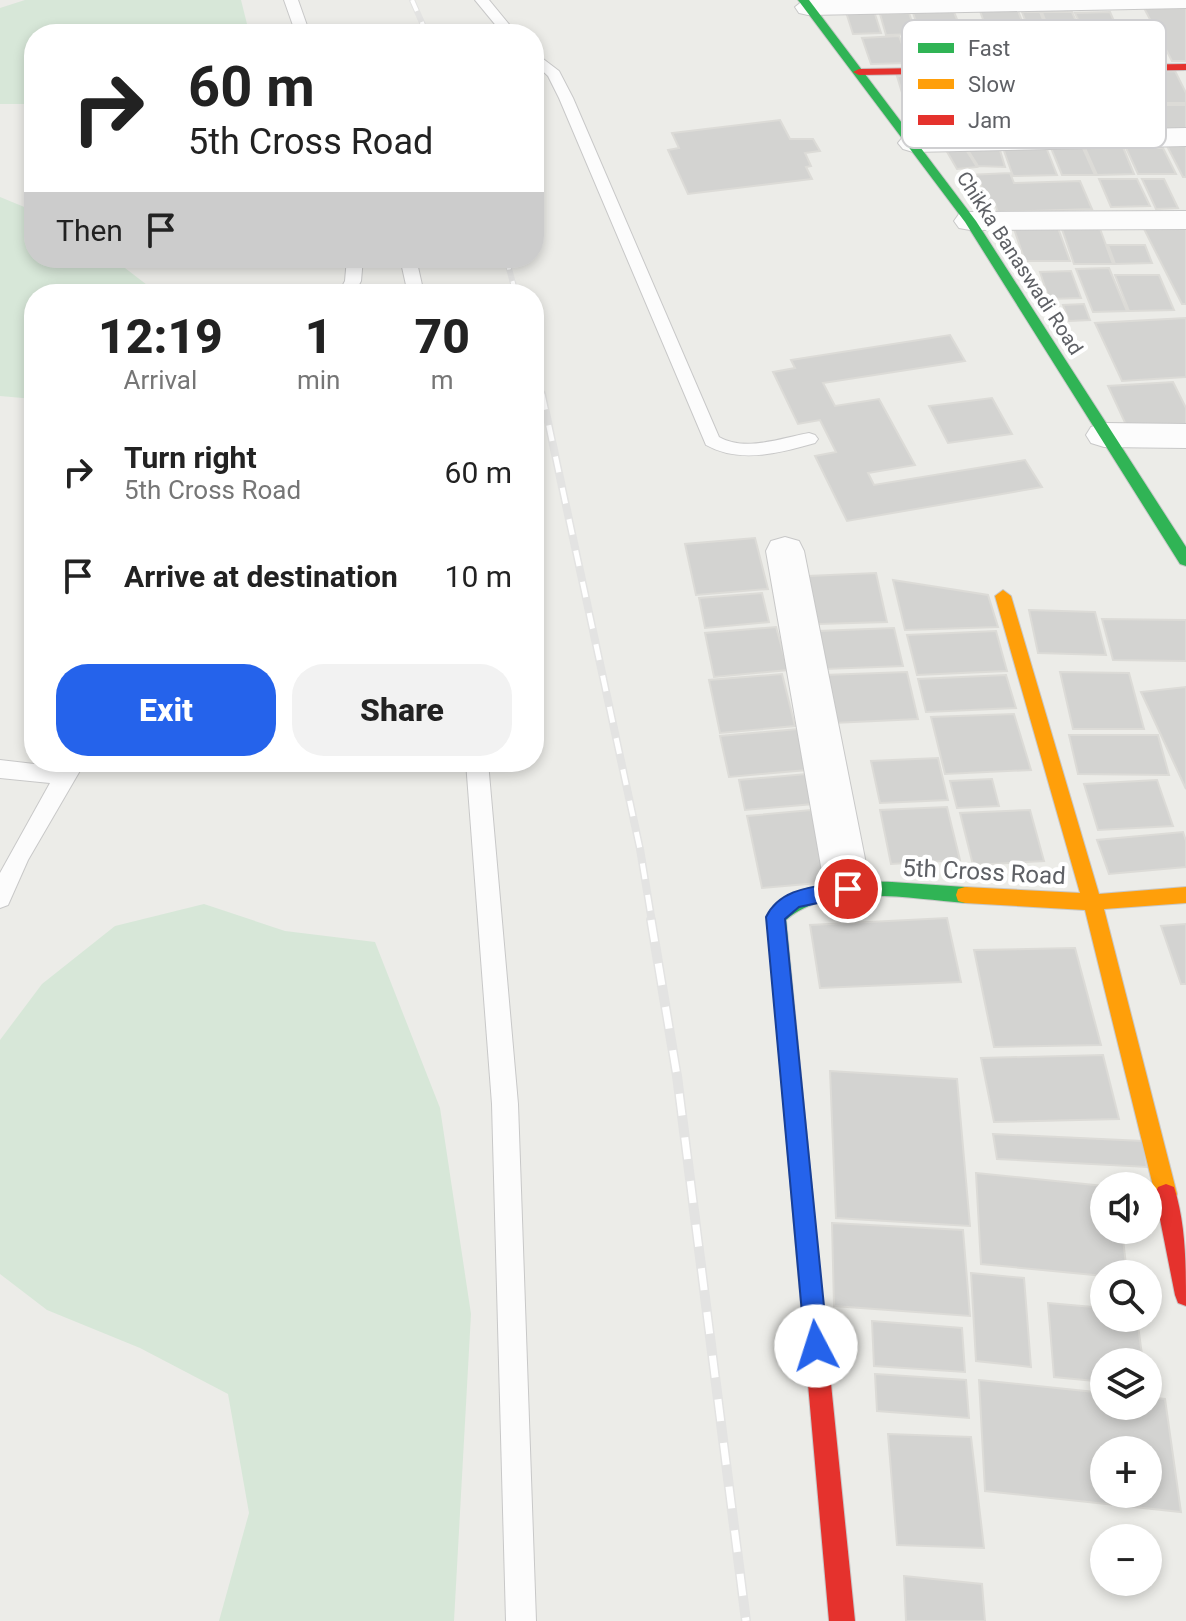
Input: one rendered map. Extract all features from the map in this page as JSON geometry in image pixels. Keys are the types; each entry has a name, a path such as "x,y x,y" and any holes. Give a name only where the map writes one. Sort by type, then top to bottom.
{"street":[{"path":"805,3 1186,0"},
{"name":"Chikka Banaswadi Road","path":"805,3 902,129"},
{"path":"1166,67 1186,67"},
{"path":"859,72 902,71"},
{"path":"1166,137 1186,137"},
{"name":"Chikka Banaswadi Road","path":"917,148 970,221 1186,560"},
{"path":"970,221 1186,220"},
{"path":"1104,435 1186,436"},
{"path":"785,551 848,889"},
{"path":"1003,596 1095,902 1171,1216 1186,1295"},
{"name":"5th Cross Road","path":"842,1621 776,917 785,905 796,899 848,889 1095,902 1186,895"}],"lane":[{"path":"291,0 299,24"},
{"path":"482,0 502,24"},
{"path":"544,65 554,74 566,98 712,441 720,447 734,450 809,439"},
{"path":"0,769 24,769"},
{"path":"0,898 19,856 68,772"},
{"path":"478,772 505,1104 521,1621"}],"green space":[{"path":"25,0 241,0 247,24 24,24 24,104 0,104 0,8"},
{"path":"0,197 24,207 24,268 125,268 146,284 24,284 24,398 0,396"},
{"path":"204,904 285,931 375,942 440,1108 471,1314 454,1621 219,1621 249,1513 228,1394 140,1348 47,1310 0,1274 0,1040 42,984 115,926"}],"building":[{"path":"1186,7 1186,61 1172,61 1166,50 1166,20 1150,20 1144,8"},
{"path":"874,11 881,33 853,34 846,12"},
{"path":"980,11 1018,11 1022,20 983,20"},
{"path":"954,12 957,20 916,20 913,13"},
{"path":"1022,12 1040,12 1043,20 1025,20"},
{"path":"1042,12 1072,12 1075,20 1045,20"},
{"path":"1110,12 1113,20 1078,20 1075,13"},
{"path":"909,13 911,20 902,20 902,34 886,35 880,14"},
{"path":"899,36 902,63 871,64 862,38"},
{"path":"1166,71 1175,71 1186,93 1186,103 1166,103"},
{"path":"897,76 902,76 902,93"},
{"path":"1166,105 1186,105 1186,133 1166,133"},
{"path":"780,120 790,139 813,139 820,151 805,153 811,166 806,167 812,179 688,194 668,150 679,148 672,133"},
{"path":"1167,146 1186,146 1186,177 1183,177"},
{"path":"965,148 977,167 957,169 946,150"},
{"path":"967,148 999,148 1005,167 978,166"},
{"path":"1003,148 1046,148 1057,175 1013,176"},
{"path":"1051,148 1083,148 1095,175 1062,175"},
{"path":"1085,148 1123,148 1134,174 1097,175"},
{"path":"1126,148 1163,148 1176,174 1138,174"},
{"path":"1010,173 1014,183 1080,181 1092,209 998,212 995,204 988,205 980,182 971,183 968,175"},
{"path":"1099,179 1137,179 1150,206 1111,207"},
{"path":"1142,179 1164,179 1178,208 1156,209"},
{"path":"1186,227 1186,304 1182,304 1144,229"},
{"path":"1058,228 1070,261 1025,261 1014,229"},
{"path":"1062,229 1100,229 1113,264 1074,264"},
{"path":"1108,245 1145,245 1152,263 1115,264"},
{"path":"1109,268 1127,311 1093,312 1076,269"},
{"path":"1071,271 1081,298 1049,299 1040,272"},
{"path":"1115,275 1159,275 1174,310 1129,311"},
{"path":"1084,304 1090,320 1069,321 1063,305"},
{"path":"1186,318 1186,377 1122,381 1095,323"},
{"path":"950,335 965,361 823,383 835,406 879,399 915,465 868,473 874,485 1025,460 1042,487 847,521 815,456 836,452 820,420 798,424 773,372 795,368 791,360"},
{"path":"1173,382 1186,408 1186,424 1127,427 1108,386"},
{"path":"992,398 1012,434 948,443 929,406"},
{"path":"755,538 768,589 696,595 685,544"},
{"path":"876,573 887,622 818,624 808,576"},
{"path":"893,580 988,595 998,627 905,630"},
{"path":"762,593 769,622 705,628 699,598"},
{"path":"1029,610 1095,612 1106,655 1038,653"},
{"path":"1102,619 1186,620 1186,661 1113,660"},
{"path":"776,627 788,670 714,677 705,633"},
{"path":"894,628 903,666 825,669 818,631"},
{"path":"996,631 1007,671 917,675 907,635"},
{"path":"907,672 918,719 833,723 824,675"},
{"path":"1060,672 1129,673 1144,729 1073,729"},
{"path":"782,674 795,726 720,733 709,680"},
{"path":"1006,675 1016,708 926,712 918,679"},
{"path":"1186,687 1186,789 1141,692"},
{"path":"1014,714 1031,770 945,774 931,717"},
{"path":"798,729 807,770 729,777 720,736"},
{"path":"1069,735 1158,735 1169,775 1078,774"},
{"path":"938,758 948,800 880,803 871,761"},
{"path":"806,774 813,804 745,810 739,780"},
{"path":"992,779 999,806 957,808 950,781"},
{"path":"1157,780 1173,826 1098,830 1084,784"},
{"path":"947,807 960,860 891,864 880,810"},
{"path":"811,810 829,882 762,888 747,816"},
{"path":"1030,810 1044,861 973,865 960,813"},
{"path":"1183,832 1186,867 1109,874 1097,840"},
{"path":"947,918 961,982 820,988 810,925"},
{"path":"1186,924 1186,984 1181,984 1161,926"},
{"path":"1075,948 1101,1045 994,1047 974,950"},
{"path":"1103,1055 1119,1119 994,1122 981,1058"},
{"path":"830,1071 957,1079 970,1226 836,1218"},
{"path":"993,1134 1143,1141 1147,1167 997,1159"},
{"path":"976,1173 1090,1185 1090,1244 1124,1244 1125,1260 1090,1260 1090,1275 981,1264"},
{"path":"832,1223 963,1230 970,1316 834,1306"},
{"path":"971,1273 1024,1278 1031,1367 976,1361"},
{"path":"1048,1303 1090,1307 1090,1332 1139,1332 1141,1348 1090,1348 1090,1381 1054,1377"},
{"path":"872,1321 962,1328 965,1372 874,1366"},
{"path":"875,1374 966,1380 969,1418 877,1411"},
{"path":"979,1380 1090,1392 1090,1420 1162,1420 1162,1399 1165,1399 1181,1512 1144,1508 1162,1508 1162,1436 1090,1436 1090,1502 985,1491"},
{"path":"888,1434 971,1437 984,1548 897,1545"},
{"path":"904,1576 982,1584 985,1621 906,1621"}],"railway":[{"path":"412,0 423,24"},
{"path":"509,268 513,284"},
{"path":"544,403 640,849 652,922"},
{"path":"651,920 677,1076 746,1621"}],"traffic: fast":[{"path":"803,0 902,131"},
{"path":"915,148 970,221 1186,560"},
{"path":"812,1305 776,917 791,904 812,895 837,891 864,889 965,895"}],"traffic: slow":[{"path":"1003,596 1104,943 1166,1194"},
{"path":"965,895 1095,902 1186,895"}],"traffic: jam":[{"path":"1166,67 1186,67"},
{"path":"859,72 902,71"},
{"path":"1166,1194 1186,1295"},
{"path":"812,1305 842,1621"}],"route":[{"path":"816,1346 776,917 785,905 796,899 848,889"}]}
